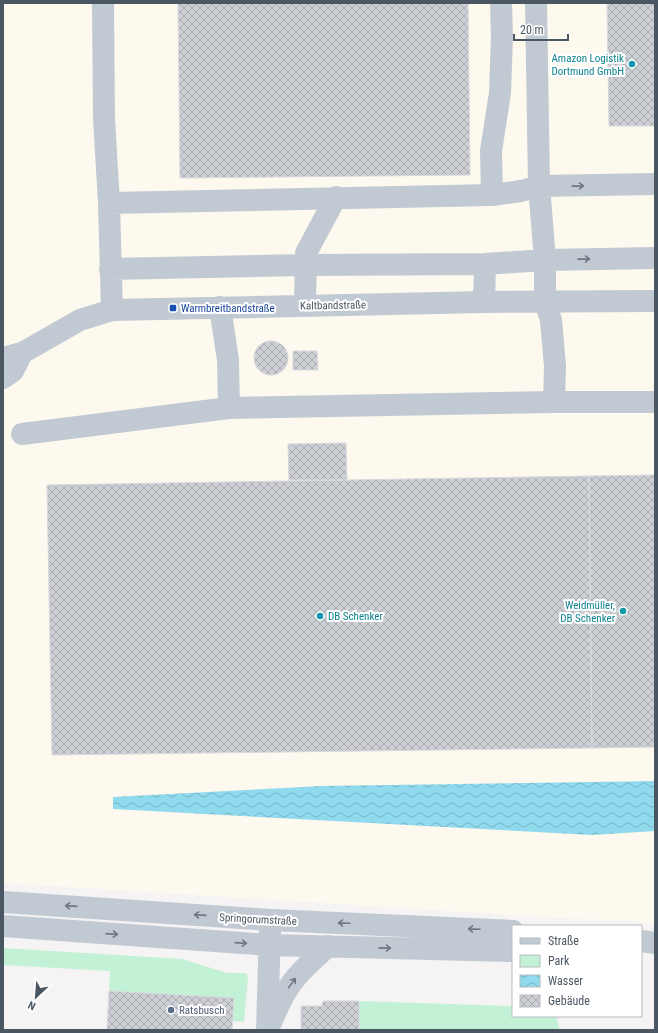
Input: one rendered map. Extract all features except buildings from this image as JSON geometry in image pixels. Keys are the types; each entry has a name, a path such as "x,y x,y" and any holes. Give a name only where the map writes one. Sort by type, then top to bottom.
{"street":[{"path":"103,3 104,119 109,203 112,310"},
{"path":"492,195 491,152 500,93 502,36 501,3"},
{"path":"536,3 539,186 545,260 545,302 551,320 555,366 554,402"},
{"path":"109,203 336,197 492,195 521,191 539,186 655,184"},
{"path":"305,306 306,253 336,197"},
{"path":"110,269 306,265 485,264 545,260 655,258"},
{"path":"484,302 485,264"},
{"name":"Kaltbandstraße","path":"3,378 13,371 12,355 80,320 112,310 484,302 655,301"},
{"path":"220,307 228,360 229,408"},
{"path":"22,434 229,408 554,402 655,402"},
{"name":"Springorumstraße","path":"3,902 270,920 512,931"},
{"path":"267,1030 270,920"},
{"path":"3,926 270,945 512,951"},
{"path":"642,941 655,943"},
{"path":"267,1030 277,1008 291,984 303,969 328,946"},
{"path":"642,948 655,947"}],"shaded area":[{"path":"3,3 655,3 655,925 626,920 574,919 3,883"}],"green space":[{"path":"3,948 182,959 227,973 246,973 248,977 244,1022 232,1021 233,998 109,991 110,971 3,965"},
{"path":"359,1001 512,1006 512,1017 556,1017 560,1030 359,1030"}],"water":[{"path":"655,781 655,831 592,835 113,809 113,797 321,786"}],"place":[{"name":"Amazon Logistik Dortmund GmbH","path":"632,64"},
{"name":"Warmbreitbandstraße","path":"173,308"},
{"name":"Weidmüller, DB Schenker","path":"623,611"},
{"name":"DB Schenker","path":"320,616"},
{"name":"Ratsbusch","path":"171,1010"}]}
